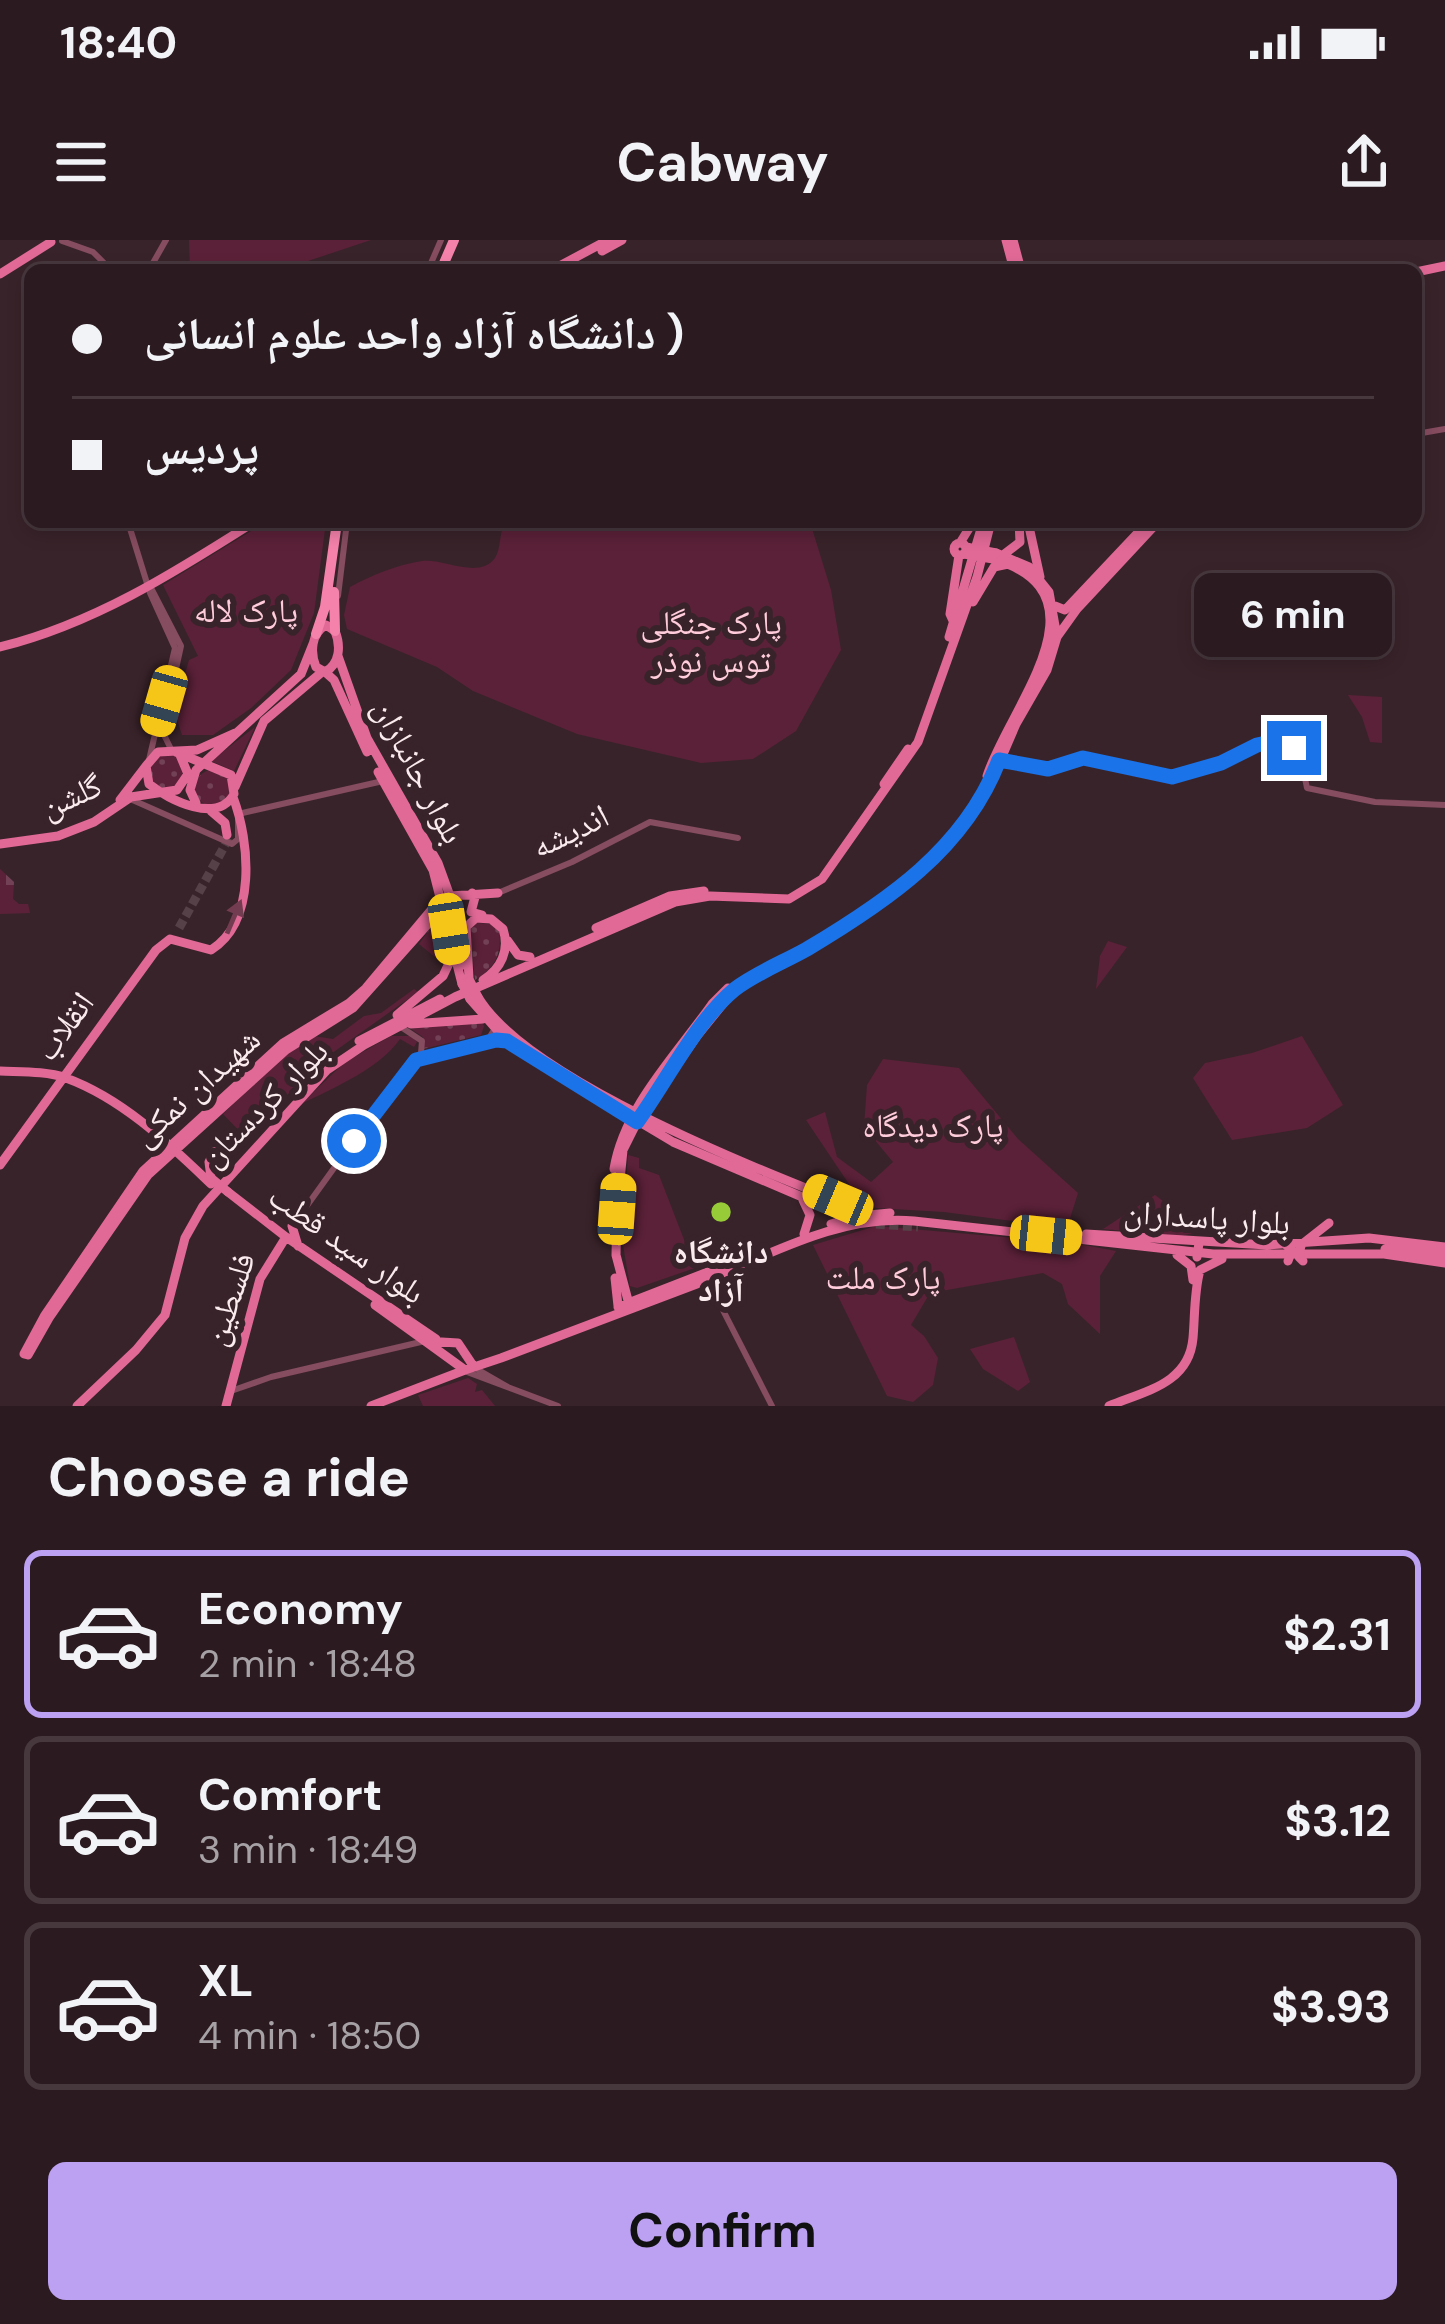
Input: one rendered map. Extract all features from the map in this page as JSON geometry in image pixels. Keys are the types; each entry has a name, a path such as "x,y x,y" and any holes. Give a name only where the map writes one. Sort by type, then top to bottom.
{"highway":[{"path":"336,633 329,611 341,528"},
{"path":"314,639 329,611 342,528"}],"main road":[{"path":"562,264 608,240"},
{"path":"576,264 622,240"},
{"path":"0,274 51,241"},
{"path":"0,649 62,630 128,598 244,528"},
{"path":"971,528 950,614 959,620 988,574 1020,542 1023,528"},
{"name":"بلوار کردستان","path":"74,1406 159,1315 184,1228 327,1070 386,1029 403,1029 545,953 670,896 691,891 787,894 820,873 913,740 959,620 985,528"},
{"path":"1026,528 1040,577"},
{"path":"863,909 917,867 970,809 1053,658 1064,610 1142,528"},
{"path":"1057,637 1064,610 1152,528"},
{"path":"962,550 1029,567 1064,610"},
{"path":"625,1307 610,1255 614,1170 619,1144 636,1117 735,989 911,879 952,839 988,789 1045,659 1051,627 1035,581 1001,558"},
{"path":"154,583 157,596"},
{"path":"235,733 197,749 158,752 147,763 149,784 206,809 227,806 264,721 305,677 314,639 326,625 336,633 338,656 331,675"},
{"path":"314,639 314,662 331,675"},
{"path":"227,837 225,823 190,790 192,776 235,733 305,677 331,675"},
{"name":"بلوار جانبازان","path":"331,675 432,866 447,901 453,954 483,1019 507,1041 636,1117"},
{"name":"بلوار جانبازان","path":"331,675 438,863 467,981"},
{"path":"170,938 211,950 234,925 245,876 238,814 226,770 174,751"},
{"path":"164,793 178,790 186,780 186,761 174,751"},
{"name":"گلشن","path":"0,842 66,834 94,822 127,797 147,763"},
{"name":"گلشن","path":"127,797 164,793"},
{"path":"227,837 238,814"},
{"name":"اندیشه","path":"447,901 498,893"},
{"path":"473,896 471,912 501,922 512,951 530,957"},
{"name":"شهیدان نمکی","path":"26,1353 112,1220 148,1175 286,1049 353,1008 447,901"},
{"name":"شهیدان نمکی","path":"219,1107 283,1043 366,988 447,901"},
{"path":"467,981 466,927 482,918 500,925 506,940 500,964 487,978"},
{"path":"426,925 437,920 449,929"},
{"name":"انقلاب","path":"0,1162 177,927 154,946 64,1075"},
{"name":"بلوار کردستان","path":"218,1187 225,1171 333,1058 545,953"},
{"path":"386,1029 442,976 453,954"},
{"path":"619,1283 619,1172 643,1100 712,1004 733,984 768,967"},
{"name":"بلوار جانبازان","path":"474,998 517,1040 623,1104 636,1117"},
{"path":"403,1029 483,1019"},
{"path":"0,1068 64,1075"},
{"name":"بلوار سید قطب","path":"64,1075 176,1146 218,1187 416,1331"},
{"path":"656,1096 657,1128"},
{"path":"623,1104 643,1100"},
{"path":"636,1117 766,1176 878,1214"},
{"path":"627,1141 657,1128"},
{"path":"218,1187 208,1162 214,1152 222,1151 228,1157 225,1171"},
{"path":"766,1176 842,1214"},
{"path":"799,1196 810,1215 804,1234"},
{"name":"بلوار پاسداران","path":"625,1307 804,1234 878,1214 1243,1256 1384,1254 1445,1260"},
{"name":"بلوار پاسداران","path":"625,1307 860,1222 898,1219 1242,1251 1395,1249 1445,1260"},
{"path":"1303,1261 1298,1257 1329,1223"},
{"path":"918,1227 977,1228"},
{"name":"بلوار سید قطب","path":"285,1235 430,1340"},
{"name":"فلسطین","path":"226,1406 235,1385 258,1278 285,1235"},
{"path":"1080,1236 1287,1246 1370,1244 1395,1249"},
{"path":"1080,1236 1225,1259 1415,1258"},
{"path":"1307,1245 1356,1238 1445,1247"},
{"path":"1109,1406 1176,1377 1189,1359 1199,1243"},
{"path":"1287,1246 1292,1257 1288,1261"},
{"path":"1177,1255 1191,1266 1193,1280"},
{"path":"1097,1406 1170,1375 1183,1359 1191,1334 1200,1270 1225,1259"},
{"path":"619,1283 640,1293 656,1292"},
{"path":"430,1340 470,1367 625,1307"},
{"path":"371,1406 397,1402 470,1367 625,1307"},
{"path":"406,1346 416,1331"},
{"path":"430,1340 460,1345 470,1367"},
{"path":"489,1362 489,1377"}],"street":[{"path":"51,241 57,245 62,240 93,252 106,264"},
{"path":"131,528 176,648 163,731 174,751"},
{"path":"336,633 340,554"},
{"path":"147,763 182,646 157,596"},
{"path":"999,760 1048,769 1083,758 1172,777 1221,763 1257,745 1287,740 1299,751 1304,785 1311,789 1385,803 1445,805"},
{"path":"238,814 383,781"},
{"path":"127,797 227,837"},
{"name":"اندیشه","path":"498,893 650,822 737,838"},
{"path":"403,1029 422,1041 421,1053 493,1036 494,1030"},
{"name":"فلسطین","path":"395,1083 419,1058 507,1041"},
{"name":"فلسطین","path":"285,1235 409,1061 421,1053"},
{"path":"715,1295 728,1270"},
{"path":"707,1280 772,1406"},
{"path":"689,1287 715,1295"},
{"path":"235,1385 430,1340"},
{"path":"470,1367 508,1387"},
{"path":"470,1367 558,1406"}],"green space":[{"path":"189,240 371,240 299,264 190,264"},
{"name":"پارک لاله","path":"256,528 325,528 314,613 291,670 213,735 182,735 174,711 189,660 198,656 163,585"},
{"name":"پارک جنگلی توس نوذر","path":"812,528 831,590 841,650 796,731 753,759 701,763 577,734 473,691 437,667 347,629 344,615 350,587 422,561 480,567 495,558 502,531"},
{"path":"1348,695 1382,697 1382,743 1370,742"},
{"path":"255,727 234,771 211,761"},
{"path":"177,755 186,770 179,786 162,790 152,783 149,766 155,756"},
{"path":"213,770 226,775 231,788 226,801 213,806 200,801 195,788 200,775"},
{"path":"0,869 14,882 13,899 28,904 30,913 0,914"},
{"path":"477,923 491,924 500,939 496,960 475,980 470,929"},
{"path":"440,925 448,959 440,961 419,944 429,930"},
{"path":"1108,941 1127,947 1096,989 1100,956"},
{"path":"414,989 418,992 314,1066 247,1139 223,1114 283,1055 313,1036 333,1039"},
{"path":"480,1020 481,1035 423,1049 423,1037 411,1029"},
{"path":"391,1036 412,1036 417,1042 414,1047 400,1039 369,1068 301,1104 345,1062"},
{"path":"1302,1036 1343,1105 1307,1128 1232,1140 1193,1078 1205,1063"},
{"name":"پارک دیدگاه","path":"883,1059 959,1068 1018,1139 1078,1193 1067,1228 876,1208 861,1202 806,1120 825,1112 837,1157 871,1182 893,1162 864,1127 867,1085"},
{"path":"628,1155 639,1158 639,1168 659,1175 695,1268 637,1288 630,1286 622,1239"},
{"path":"1155,1195 1202,1231 1180,1236 1103,1229"},
{"name":"پارک ملت","path":"876,1226 1116,1251 1100,1276 1100,1334 1068,1304 1062,1284 1043,1273 930,1293 911,1325 938,1358 933,1385 913,1402 887,1396 813,1245"},
{"path":"1014,1337 1030,1382 1018,1391 983,1369 970,1349"},
{"path":"468,1378 477,1384 475,1392 482,1390 495,1406 423,1406 418,1395"}],"tunnel":[{"path":"179,928 229,838"},
{"path":"876,1224 918,1227"}],"place":[{"name":"دانشگاه آزاد","path":"721,1212"}],"route":[{"path":"354,1141 416,1060 496,1040 507,1041 637,1122 735,989 827,936 928,865 974,812 999,760 1048,769 1083,758 1172,777 1221,763 1264,742 1284,739 1294,748"}]}
